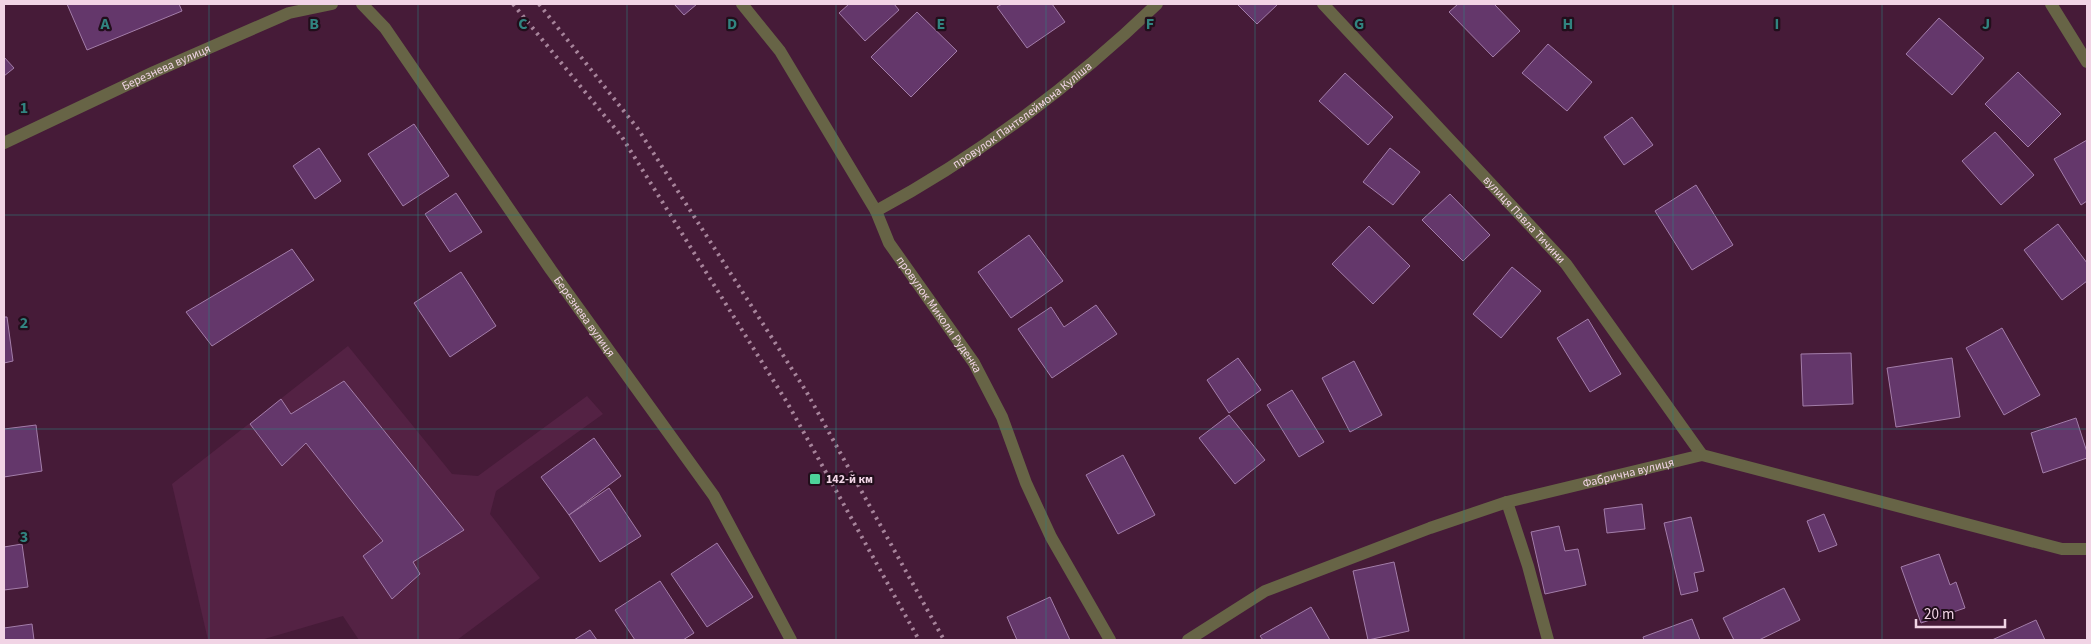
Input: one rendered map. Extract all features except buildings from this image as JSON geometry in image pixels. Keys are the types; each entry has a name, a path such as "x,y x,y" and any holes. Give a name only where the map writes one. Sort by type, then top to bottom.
{"street":[{"name":"Березнева вулиця","path":"4,143 154,72 289,13 332,4"},
{"name":"Березнева вулиця","path":"362,4 385,28 551,270 714,496 792,640"},
{"name":"провулок Миколи Руденка","path":"742,4 780,51 876,211 889,243 974,363 1002,417 1026,482 1051,538 1110,640"},
{"name":"провулок Пантелеймона Куліша","path":"876,211 908,194 1023,118 1112,48 1157,4"},
{"name":"вулиця Павла Тичини","path":"1323,4 1566,264 1702,454"},
{"path":"2051,4 2087,62"},
{"name":"Фабрична вулиця","path":"1188,640 1265,591 1430,528 1507,502 1702,454 2062,549 2087,550"},
{"path":"1507,502 1528,566 1548,640"}],"shaded area":[{"path":"348,346 452,474 478,476 587,396 603,414 496,491 490,514 540,578 457,640 359,640 343,616 261,640 208,640 172,484"}],"railway":[{"path":"513,4 622,137 788,404 919,640"},
{"path":"539,4 638,129 806,391 944,640"}],"place":[{"name":"142-й км","path":"815,479"}]}
